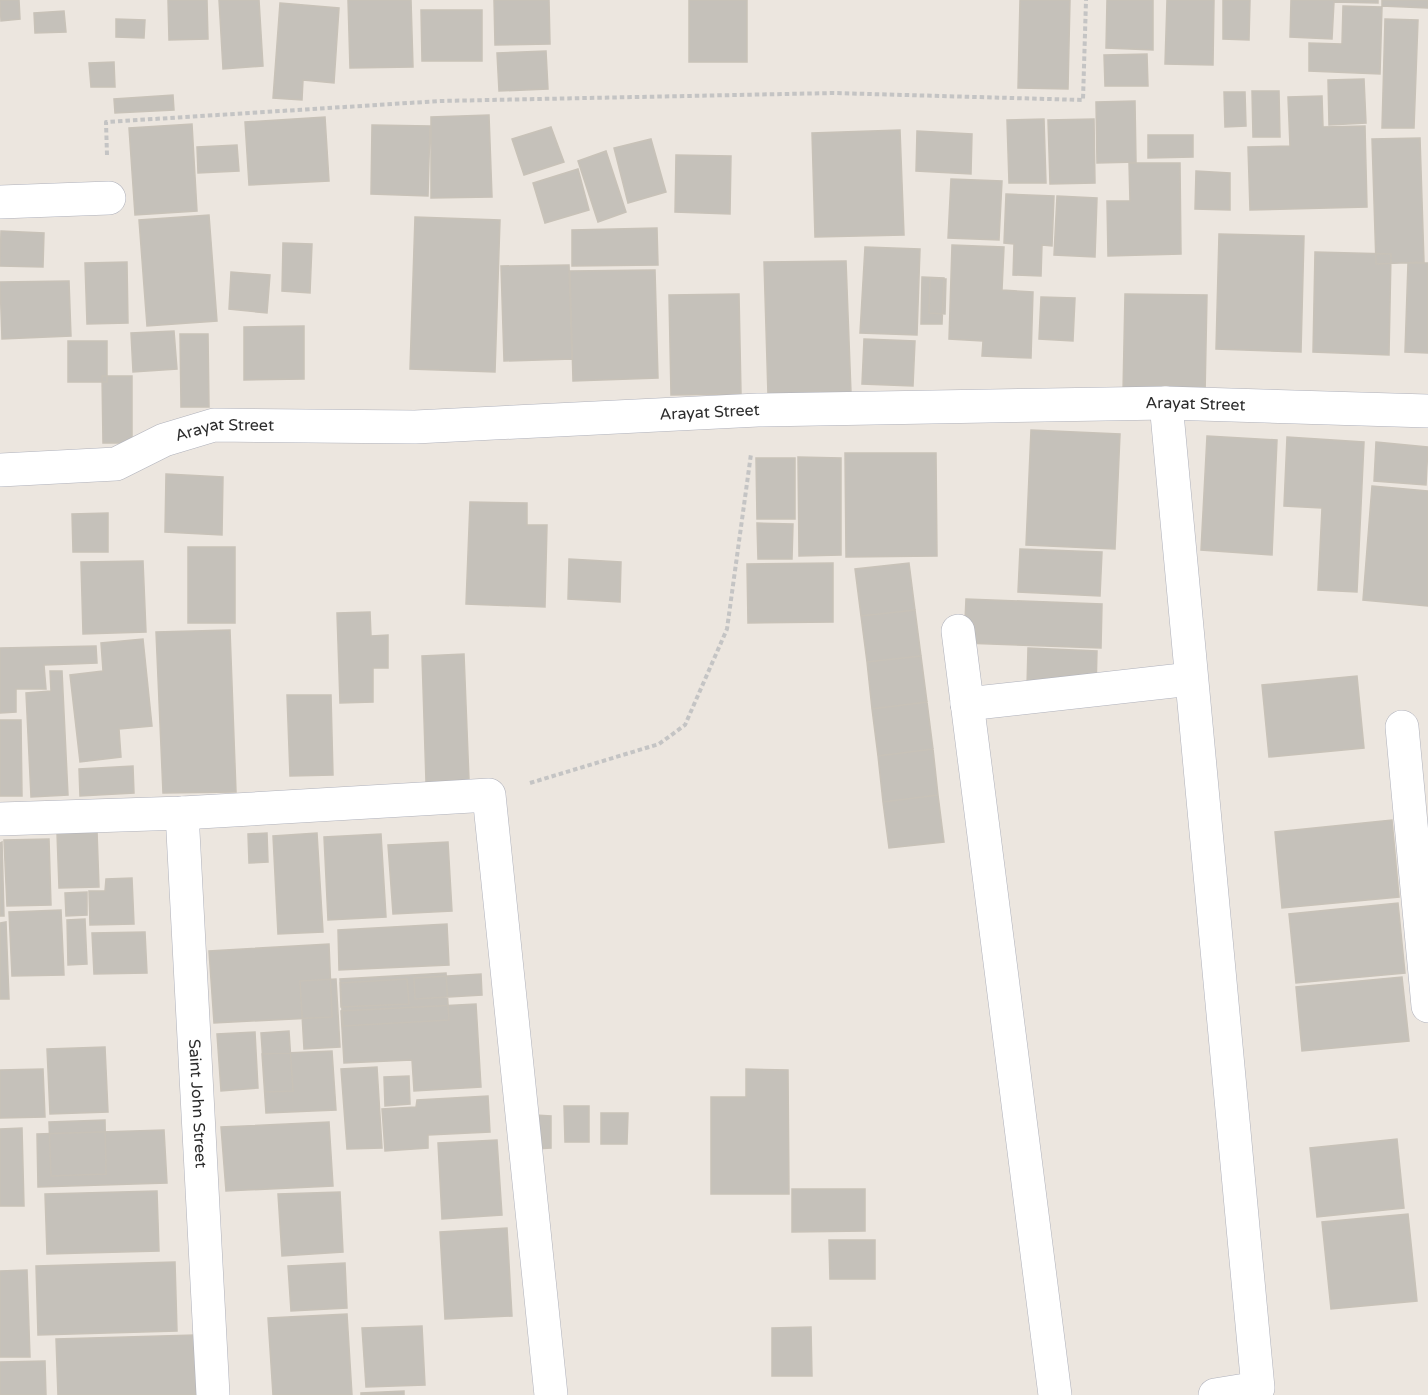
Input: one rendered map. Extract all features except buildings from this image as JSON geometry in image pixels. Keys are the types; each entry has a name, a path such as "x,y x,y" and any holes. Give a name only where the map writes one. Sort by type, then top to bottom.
{"street":[{"path":"0,202 109,198"},
{"path":"1166,404 1258,1388 1215,1395"},
{"name":"Arayat Street","path":"0,470 116,464 164,440 214,425 415,427 758,410 1166,404 1428,411"},
{"path":"958,631 1055,1395"},
{"path":"967,704 1191,679"},
{"path":"1402,728 1428,1006"},
{"path":"0,819 182,813 489,795 551,1395"},
{"name":"Saint John Street","path":"182,813 213,1395"}],"path":[{"path":"106,122 452,101 834,93 1083,100 1086,0"},
{"path":"489,795 659,744 685,725 727,629 758,410"}]}
